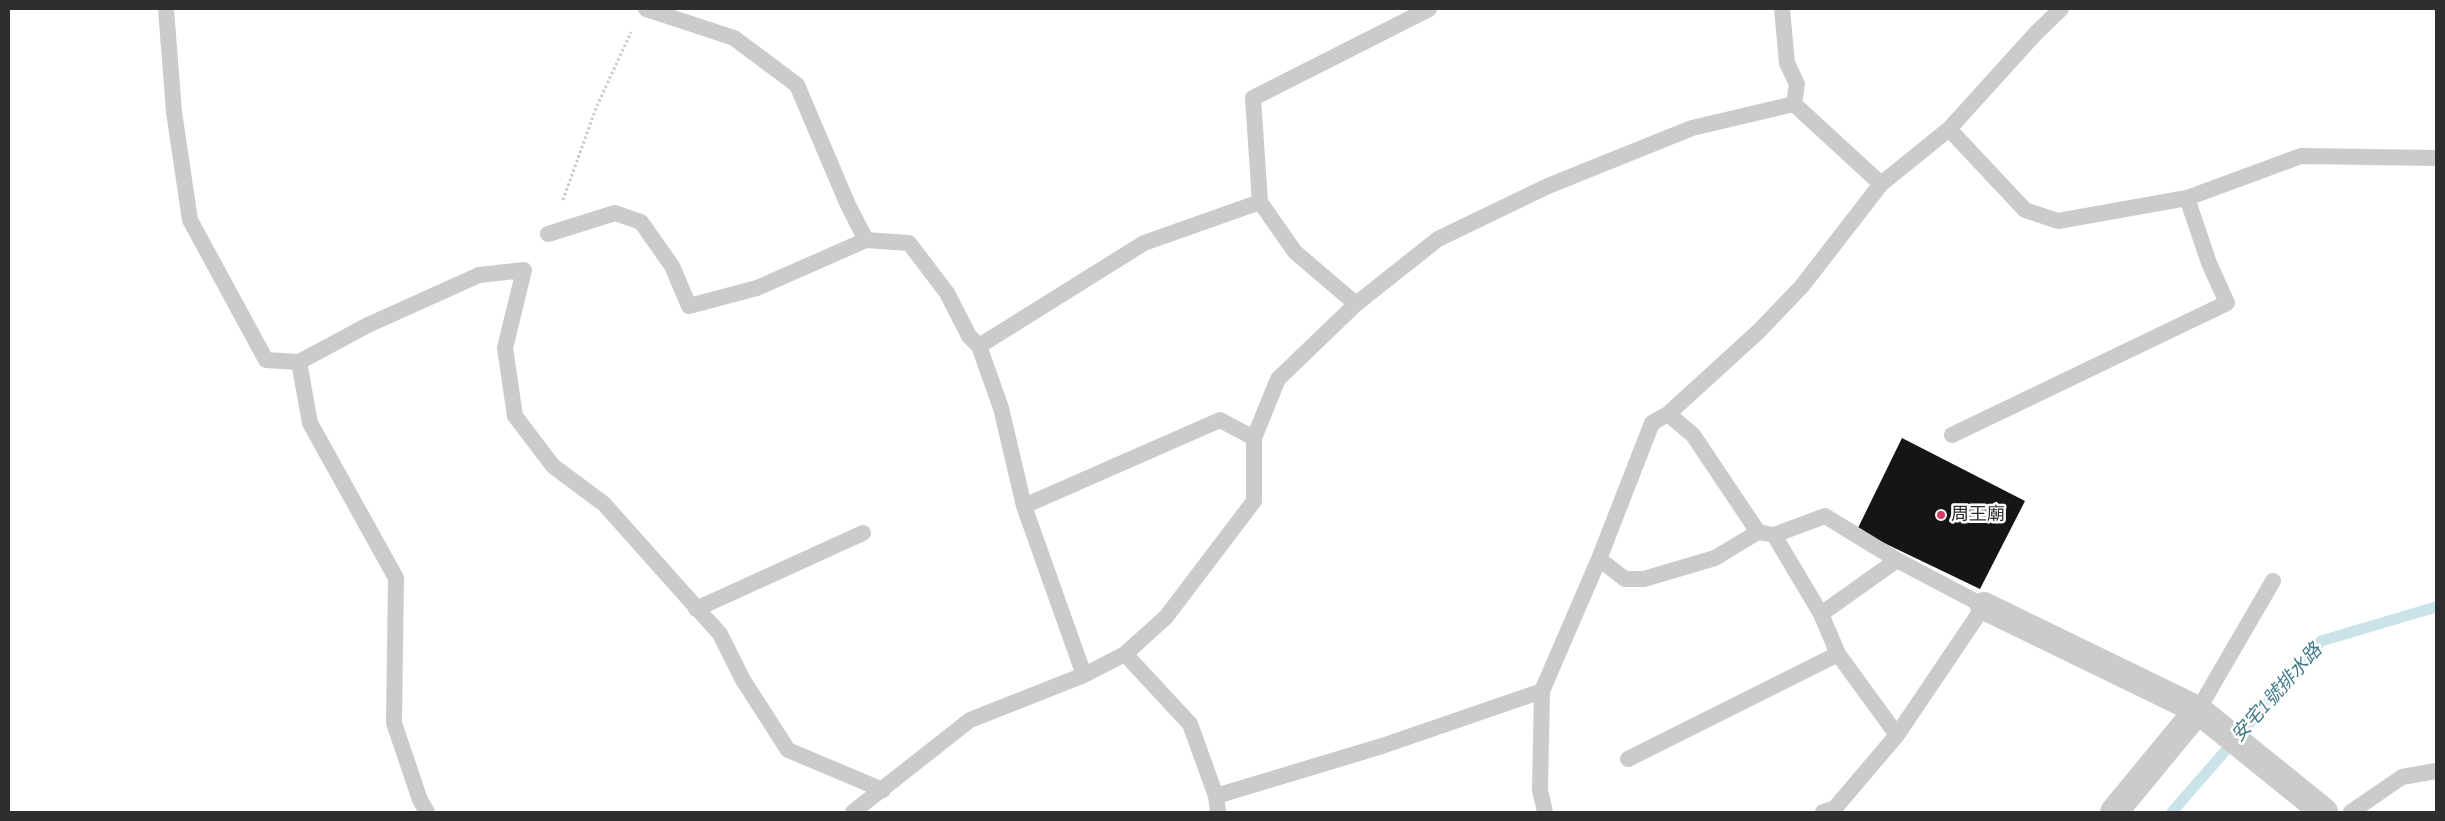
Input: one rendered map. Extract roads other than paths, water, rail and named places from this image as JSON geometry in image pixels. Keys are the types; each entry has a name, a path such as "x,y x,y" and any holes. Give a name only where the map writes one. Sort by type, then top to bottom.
{"street":[{"path":"1984,606 2198,710 2324,812"},
{"path":"2114,812 2198,710"}],"lane":[{"path":"166,9 174,112 190,220 266,360 299,362 368,326 479,275 524,270 505,348 515,416 553,466 604,504 720,634 743,680 788,750 883,790"},
{"path":"646,9 734,38 797,85 848,205 866,240"},
{"path":"1356,304 1295,252 1260,202 1253,98 1429,9"},
{"path":"1782,9 1787,63 1797,84 1794,104"},
{"path":"1545,812 1540,790 1542,691 1599,559 1652,423 1668,414 1759,331 1802,286 1880,184 1949,129 2036,33 2061,9"},
{"path":"1794,104 1880,184"},
{"path":"853,812 970,720 1084,676 1125,654 1166,617 1254,501 1254,438 1278,379 1356,304 1438,238 1548,186 1692,128 1794,104"},
{"path":"1949,129 2025,210 2058,221 2187,198 2300,156 2436,158"},
{"path":"1952,435 2227,303 2210,263 2187,198"},
{"path":"979,346 1144,243 1260,202"},
{"path":"548,234 615,212 641,222 672,266 689,306 757,288 866,240 909,243 947,293 969,336 979,346 1001,408 1024,506 1084,676"},
{"path":"299,362 310,423 371,529 396,578 394,722 420,800 427,812"},
{"path":"1668,414 1693,435 1758,532"},
{"path":"1024,506 1220,420 1254,438"},
{"path":"1599,559 1625,579 1644,579 1715,558 1758,532 1774,535 1825,516 1897,560 1984,606 1898,735 1836,808 1823,812"},
{"path":"696,608 863,534"},
{"path":"1774,535 1821,614 1838,654 1898,735"},
{"path":"1821,614 1897,560"},
{"path":"2198,710 2273,581"},
{"path":"1125,654 1190,724 1217,804 1542,691"},
{"path":"1628,759 1838,654"},
{"path":"2351,812 2402,777 2436,771"}],"waterway":[{"name":"安宅1號排水路","path":"2172,812 2321,641 2436,607"}],"place":[{"name":"周王廟","path":"1941,515"}]}
